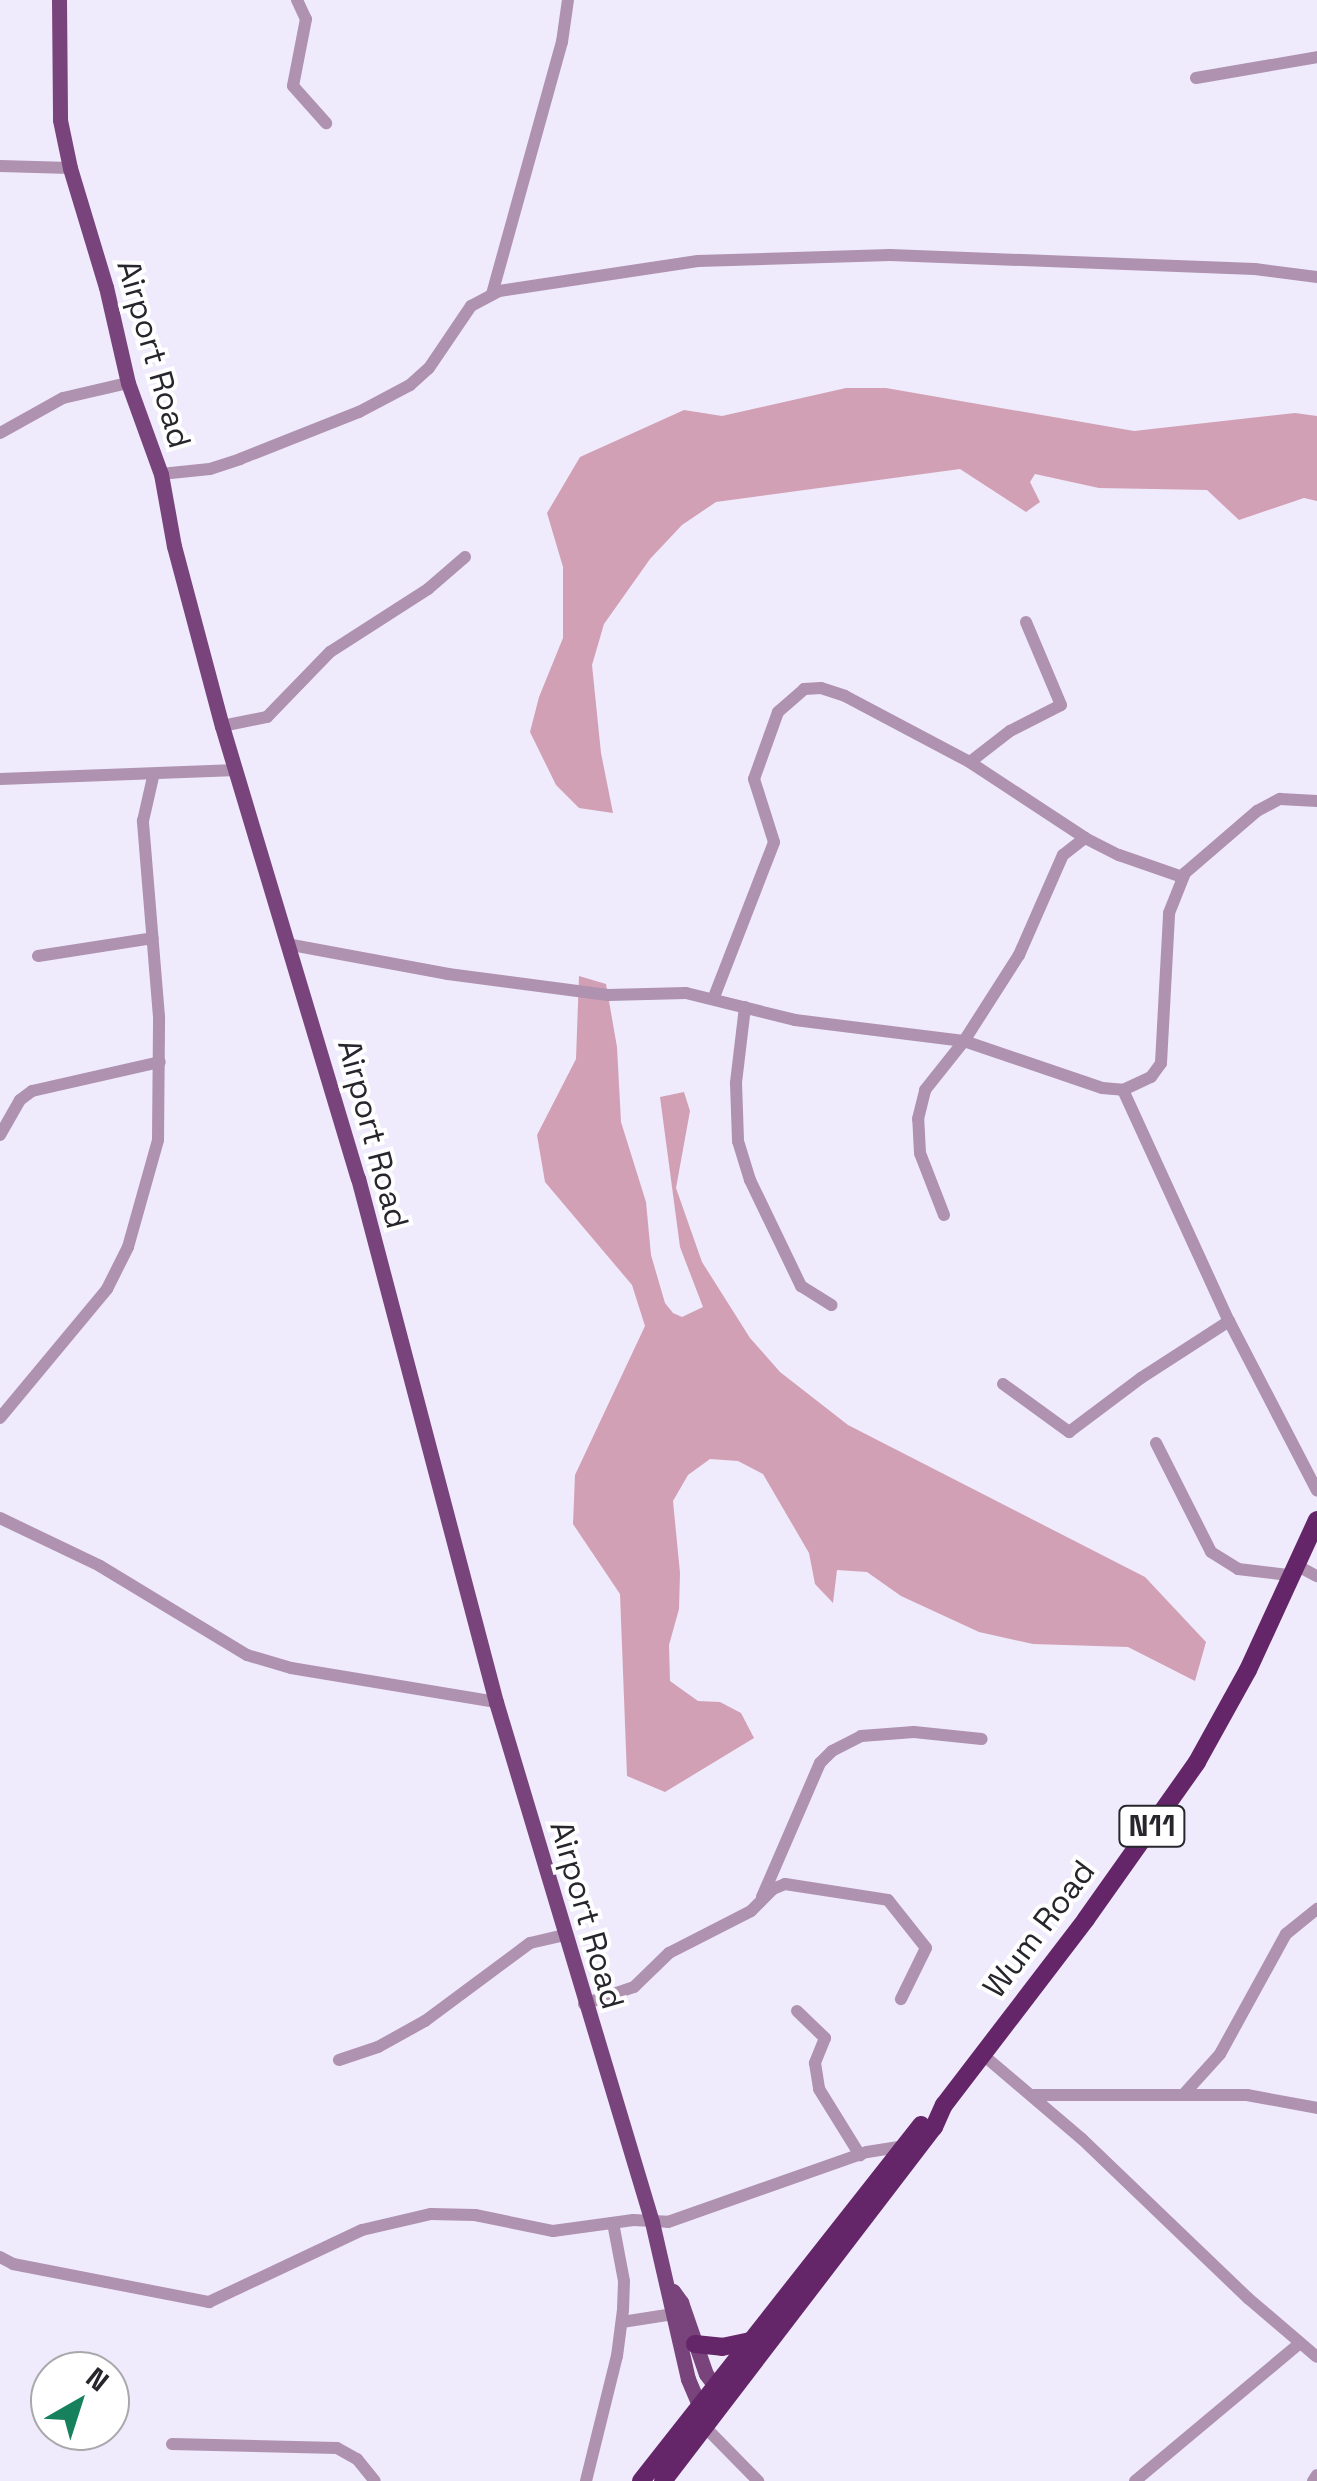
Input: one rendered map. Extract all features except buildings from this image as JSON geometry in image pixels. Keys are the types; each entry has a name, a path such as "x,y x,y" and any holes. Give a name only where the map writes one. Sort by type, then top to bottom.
{"highway":[{"name":"Wum Road","path":"720,2393 934,2127 944,2106 1086,1919 1197,1762 1248,1670 1317,1520"},
{"name":"Wum Road","path":"662,2481 750,2340 924,2120 944,2106"},
{"path":"695,2344 722,2348 750,2340"},
{"name":"Wum Road","path":"640,2481 705,2416"}],"main road":[{"name":"Airport Road","path":"58,0 60,120 70,168 106,287 128,383 161,474 174,546 222,726 292,945 358,1178 496,1702 652,2222 674,2314 705,2416"},
{"name":"Airport Road","path":"665,2280 682,2302 695,2344 720,2393"}],"street":[{"path":"297,0 306,19 292,86 326,123"},
{"path":"492,294 562,42 568,0"},
{"path":"1196,78 1317,56"},
{"path":"0,166 70,168"},
{"path":"161,474 210,469 240,459 359,412 410,385 429,368 470,306 492,294 698,261 890,255 1255,269 1317,277"},
{"path":"0,433 64,398 128,383"},
{"path":"222,726 268,717 330,652 428,590 466,557"},
{"path":"970,762 1010,731 1061,705 1026,622"},
{"path":"714,997 725,960 774,842 754,779 788,699 812,687 845,696 970,762 1085,838 1119,855 1182,876"},
{"path":"0,778 153,776 237,770"},
{"path":"0,1418 106,1289 128,1247 158,1140 160,1062 143,821 153,776"},
{"path":"292,945 448,974 608,995 686,993 795,1020 964,1040 1102,1088 1123,1090 1150,1077 1161,1063 1169,913 1182,876 1257,811 1280,799 1317,801"},
{"path":"944,1215 920,1153 918,1119 933,1076 964,1040 1019,955 1063,855 1085,838"},
{"path":"38,956 153,938"},
{"path":"745,1007 736,1084 738,1141 750,1180 801,1286 832,1304"},
{"path":"0,1135 20,1100 32,1091 160,1062"},
{"path":"1123,1090 1228,1321 1317,1492"},
{"path":"1004,1384 1069,1432 1141,1378 1228,1321"},
{"path":"1156,1443 1212,1552 1238,1569 1291,1570 1317,1576"},
{"path":"0,1518 100,1566 247,1655 270,1663 496,1702"},
{"path":"758,1905 820,1763 832,1751 861,1736 914,1732 982,1739"},
{"path":"584,2004 634,1987 670,1953 758,1905 773,1889 786,1884 884,1898 926,1948 901,1999"},
{"path":"1183,2095 1220,2054 1286,1934 1317,1910"},
{"path":"338,2060 378,2047 425,2021 530,1943 564,1935"},
{"path":"796,2011 825,2038 814,2074 819,2090 863,2154 885,2170"},
{"path":"982,2054 1032,2095 1317,2357"},
{"path":"1032,2095 1247,2095 1317,2108"},
{"path":"0,2258 13,2264 209,2302 362,2230 431,2214 475,2214 552,2231 613,2223 668,2222 863,2154 904,2146"},
{"path":"586,2481 622,2322 624,2281 613,2223"},
{"path":"622,2322 674,2314"},
{"path":"1136,2481 1300,2344"},
{"path":"705,2416 758,2481"},
{"path":"172,2444 337,2448 357,2459 376,2481"}],"shaded area":[{"path":"846,388 886,388 1134,431 1295,413 1317,416 1317,501 1304,498 1239,520 1207,490 1099,488 1035,474 1030,482 1040,502 1026,512 960,469 716,502 682,525 650,559 604,624 592,665 601,753 613,813 579,808 556,785 530,732 539,697 563,638 563,567 547,513 580,457 684,410 722,416"},
{"path":"579,976 606,984 617,1047 621,1122 646,1202 651,1255 665,1303 673,1313 682,1317 703,1307 680,1247 660,1097 684,1092 690,1111 676,1188 702,1262 750,1338 780,1372 848,1425 1145,1577 1206,1642 1195,1681 1128,1647 1033,1644 979,1632 901,1596 867,1572 837,1570 833,1603 815,1584 809,1553 763,1474 738,1461 710,1459 688,1475 673,1501 680,1573 679,1609 669,1645 670,1681 698,1701 720,1702 741,1713 754,1738 665,1792 627,1776 620,1594 573,1524 575,1475 645,1326 632,1285 545,1182 537,1135 576,1059"}]}
